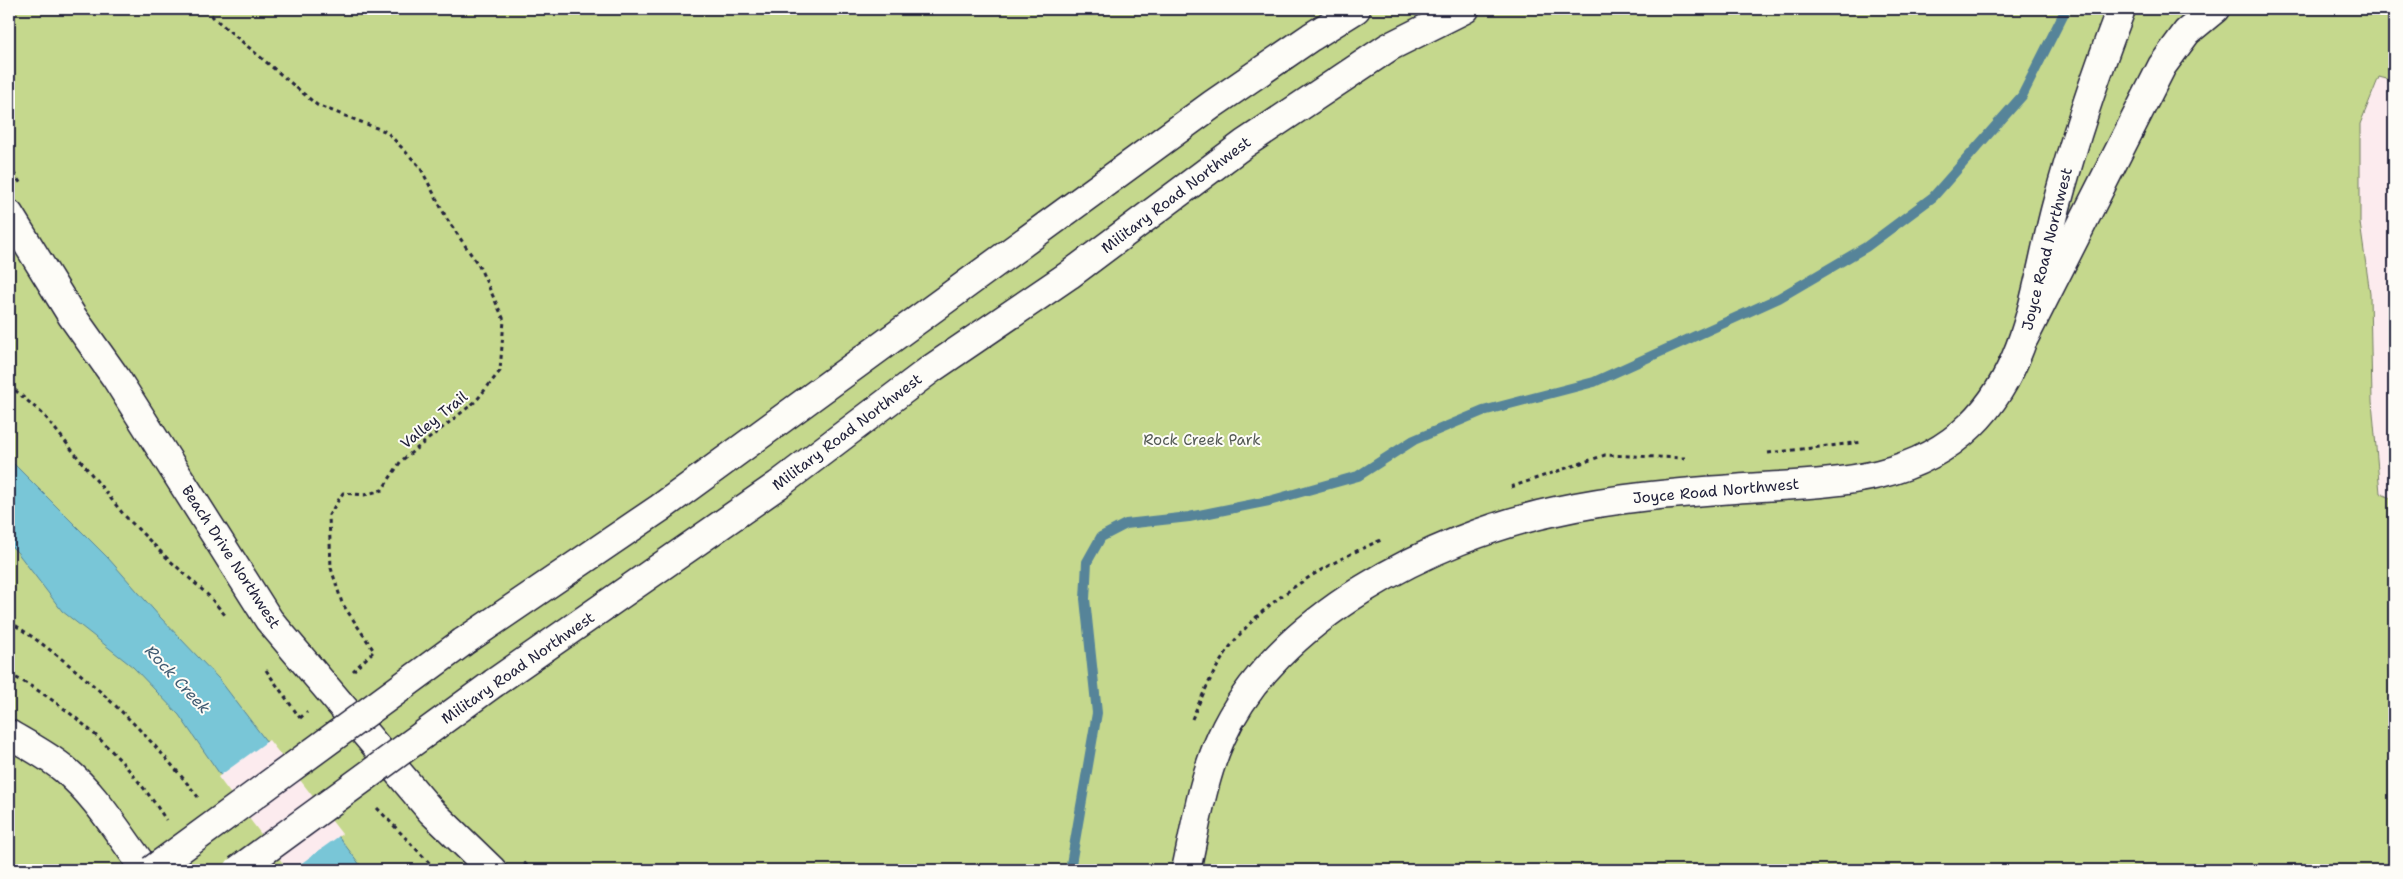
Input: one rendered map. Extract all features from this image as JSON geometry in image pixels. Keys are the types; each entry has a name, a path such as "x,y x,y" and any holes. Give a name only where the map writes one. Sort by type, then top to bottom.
{"main road":[{"path":"152,870 463,642 660,508 1213,104 1311,37 1356,9"},
{"name":"Military Road Northwest","path":"238,870 494,683 778,485 930,369 1069,274 1244,144 1390,47 1465,9"},
{"name":"Joyce Road Northwest","path":"1186,870 1207,775 1221,738 1240,704 1263,673 1289,644 1347,601 1392,574 1439,550 1488,531 1555,511 1660,494 1850,480 1899,470 1943,448 1980,415 2004,382 2024,338 2072,149 2121,9"},
{"path":"2024,338 2162,66 2187,32 2214,9"},
{"name":"Beach Drive Northwest","path":"9,214 72,316 116,378 269,620 431,811 492,870"},
{"path":"9,734 54,761 75,779 94,800 146,870"}],"path":[{"name":"Valley Trail","path":"206,9 214,18 317,105 387,132 420,167 447,220 479,266 504,320 500,371 476,401 400,461 382,490 364,495 344,493 329,515 331,568 342,603 374,651 300,718 262,664"},
{"path":"9,385 44,415 124,514 166,557 209,596 228,618"},
{"path":"9,621 41,642 123,712 202,803"},
{"path":"9,674 29,684 78,720 121,762 155,803 170,827"}],"green space":[{"name":"Rock Creek Park","path":"9,9 2394,9 2394,81 2379,77 2360,124 2360,223 2370,294 2372,401 2380,493 2394,500 2394,870 9,870"}],"water":[{"name":"Rock Creek","path":"9,459 108,558 160,617 219,679 364,870 291,870 226,783 179,715 133,667 62,611 9,544"}],"pier":[{"path":"269,740 342,834 292,870 288,870 218,777"}],"building":[{"path":"2394,158 2394,180 2389,179"}],"waterway":[{"path":"1070,870 1097,713 1085,599 1087,562 1101,537 1126,524 1189,517 1269,501 1358,476 1414,440 1483,411 1594,382 1779,298 1866,247 1933,197 2022,96 2066,9"}]}
